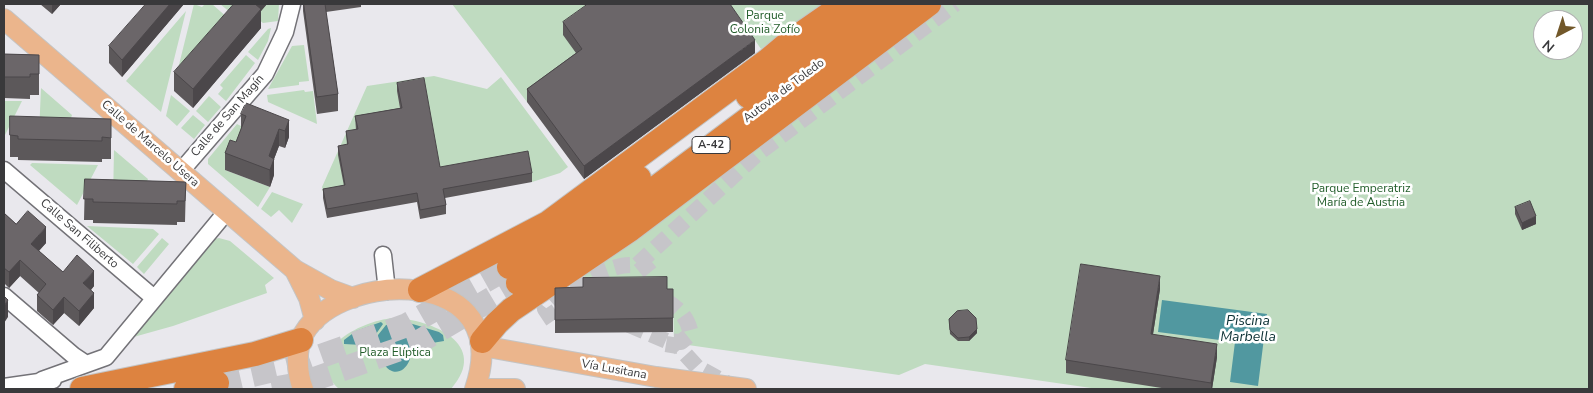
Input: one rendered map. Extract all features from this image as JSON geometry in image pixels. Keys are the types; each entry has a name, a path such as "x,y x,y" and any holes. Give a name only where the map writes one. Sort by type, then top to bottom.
{"highway":[{"path":"420,290 548,223 767,61 792,40 844,4"},
{"name":"Autovía de Toledo","path":"873,4 591,214 514,275 602,228 902,4"},
{"path":"482,344 497,323 511,310 631,229 930,4"},
{"path":"82,389 255,354 301,340"},
{"path":"186,389 217,383"}],"main road":[{"name":"Calle de Marcelo Usera","path":"4,19 295,270 331,290 353,298"},
{"name":"Calle de Marcelo Usera","path":"295,270 309,298 315,320"},
{"path":"303,389 299,371 301,340 315,320 353,298 387,291 420,290 449,299 464,308 474,321 482,344 482,365 475,389"},
{"name":"Vía Lusitana","path":"482,344 646,376 746,389"},
{"path":"483,389 515,389"}],"street":[{"name":"Calle de San Magín","path":"181,171 264,74 285,32 292,4"},
{"name":"Calle San Filiberto","path":"4,170 154,298"},
{"path":"42,380 106,358 227,211"},
{"path":"383,255 387,291"},
{"path":"4,296 74,356 86,364"},
{"path":"8,385 42,380 156,374"}],"green space":[{"path":"194,4 202,7 205,4 212,4 229,19 175,81"},
{"path":"220,4 255,4 262,9 267,4 279,4 278,21 263,23 242,6 231,13"},
{"path":"452,4 608,4 582,62 527,102"},
{"name":"Parque Colonia Zofío","path":"730,4 822,4 761,49"},
{"name":"Parque Emperatriz María de Austria","path":"936,4 1589,4 1589,389 1098,389 925,364 899,375 674,343 673,302 583,291 585,268"},
{"path":"186,11 161,112 126,81"},
{"path":"271,28 268,41 258,60 248,52"},
{"path":"304,45 309,81 299,82 299,85 268,89 292,46"},
{"path":"246,55 255,63 226,101 218,94 223,88 220,85"},
{"path":"434,76 487,89 501,77 568,167 560,173 532,182 528,160 324,198 322,187 367,86"},
{"path":"41,88 72,115 65,136 39,134"},
{"path":"304,90 305,92 313,91 317,124 268,102 267,95"},
{"path":"171,95 190,111 177,126 166,116"},
{"path":"209,96 221,107 208,122 196,111"},
{"path":"4,101 22,101 4,137"},
{"path":"193,115 205,125 194,139 181,128"},
{"path":"237,124 243,127 225,170 270,187 258,207 208,164 208,159"},
{"path":"114,150 148,179 140,200 113,200"},
{"path":"32,163 98,165 77,205 30,165"},
{"path":"272,192 303,204 292,223 279,210 271,217 261,209"},
{"path":"87,226 153,229 159,234 133,264"},
{"path":"162,238 169,244 144,274 137,267"},
{"path":"219,238 230,241 274,278 265,285 267,293 173,326 130,338 161,304 214,239"},
{"name":"Plaza Elíptica","path":"393,318 408,319 439,329 451,337 460,347 464,359 462,373 451,389 339,389 328,375 326,363 330,351 351,332 380,320"}],"water":[{"name":"Piscina Marbella","path":"1162,300 1267,314 1258,386 1230,382 1235,342 1158,332"},
{"path":"381,322 383,324 376,334 376,358 365,353 362,345 344,344 344,340 356,331"},
{"path":"406,322 439,332 443,335 444,341 426,344 424,352 414,358 412,333 404,324"},
{"path":"397,323 409,332 412,347 410,359 405,367 399,371 392,371 385,365 380,353 378,335 386,325"}],"building":[{"path":"146,4 170,4 122,60 109,46"},
{"path":"234,4 255,4 261,9 193,89 174,72"},
{"path":"304,4 325,4 338,94 317,97"},
{"path":"588,4 730,4 755,40 584,166 527,89 582,49 563,22"},
{"path":"4,54 39,55 39,74 30,74 30,77 4,77"},
{"path":"424,78 440,167 528,151 532,173 443,189 446,205 420,210 417,193 327,209 323,189 345,185 338,146 348,144 346,131 358,129 355,116 402,108 397,83"},
{"path":"246,103 289,120 285,131 279,129 269,156 274,159 270,170 225,153 230,140 236,142 246,116 241,114"},
{"path":"10,116 111,119 111,138 102,137 102,141 18,139 18,136 10,135"},
{"path":"85,179 186,182 185,201 177,201 177,204 93,202 93,199 84,199"},
{"path":"1530,201 1536,216 1522,223 1515,207"},
{"path":"28,211 46,227 31,244 63,272 77,255 94,271 83,283 94,293 79,311 64,297 53,310 37,295 46,284 20,260 9,272 4,268 4,213 16,224"},
{"path":"1081,264 1160,276 1151,334 1217,344 1211,383 1066,360"},
{"path":"667,277 667,289 673,289 673,318 555,320 555,288 583,287 583,278"},
{"path":"4,296 8,300 4,306"},
{"path":"968,310 976,318 977,329 969,337 958,338 950,330 949,319 957,311"}],"tunnel":[{"path":"577,321 553,321 545,309 558,296 589,278 619,266 637,265 756,155 955,4"},
{"path":"640,260 653,276 652,289"},
{"path":"217,383 296,365 407,325 509,267"},
{"path":"272,389 300,384 417,343 518,283"},
{"path":"629,325 667,341 681,342 691,334 687,321 679,311 670,303 658,297"},
{"path":"666,344 678,346 697,367 730,385"}]}
